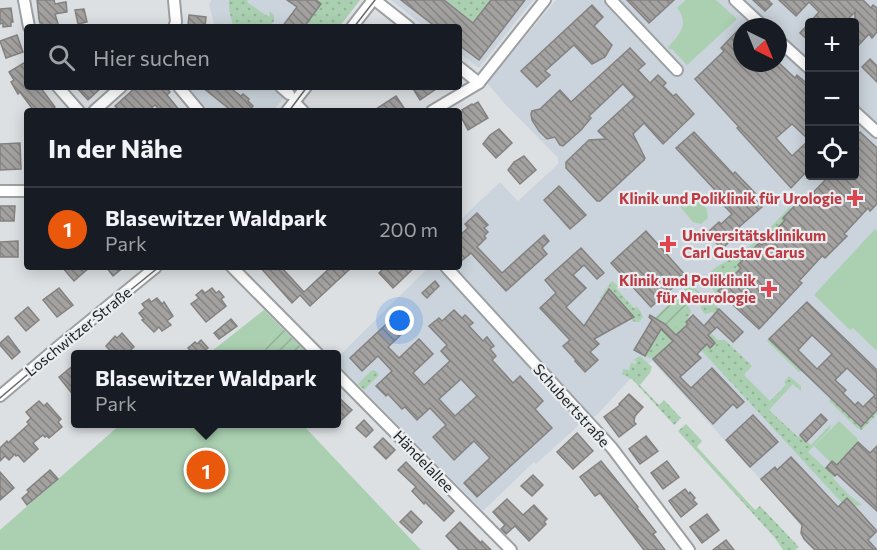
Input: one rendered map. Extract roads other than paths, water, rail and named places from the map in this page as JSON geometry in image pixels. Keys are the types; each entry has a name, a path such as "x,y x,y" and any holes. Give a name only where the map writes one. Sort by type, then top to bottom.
{"street":[{"path":"24,0 28,24"},
{"path":"174,0 175,24"},
{"path":"354,24 374,0 405,24"},
{"path":"437,108 479,83 545,0"},
{"path":"611,0 677,70"},
{"path":"735,0 754,18"},
{"path":"787,48 805,64"},
{"path":"462,69 479,83"},
{"path":"61,90 76,108"},
{"path":"97,108 118,90"},
{"path":"182,90 196,108"},
{"path":"288,94 300,108"},
{"path":"859,115 877,132"},
{"path":"0,191 24,191"},
{"name":"Loschwitzer Straße","path":"2,389 59,346 152,270"},
{"path":"235,270 314,350"},
{"name":"Schubertstraße","path":"449,270 612,448 689,550"},
{"name":"Händelallee","path":"341,378 511,550"}],"tram line":[{"path":"356,24 375,0"},
{"path":"291,108 305,90"},
{"path":"0,398 155,270"}],"place":[{"name":"Klinik und Poliklinik für Urologie","path":"855,198"},
{"name":"Universitätsklinikum Carl Gustav Carus","path":"668,244"},
{"name":"Klinik und Poliklinik für Neurologie","path":"769,289"},
{"name":"Blasewitzer Waldpark","path":"206,470"}]}
